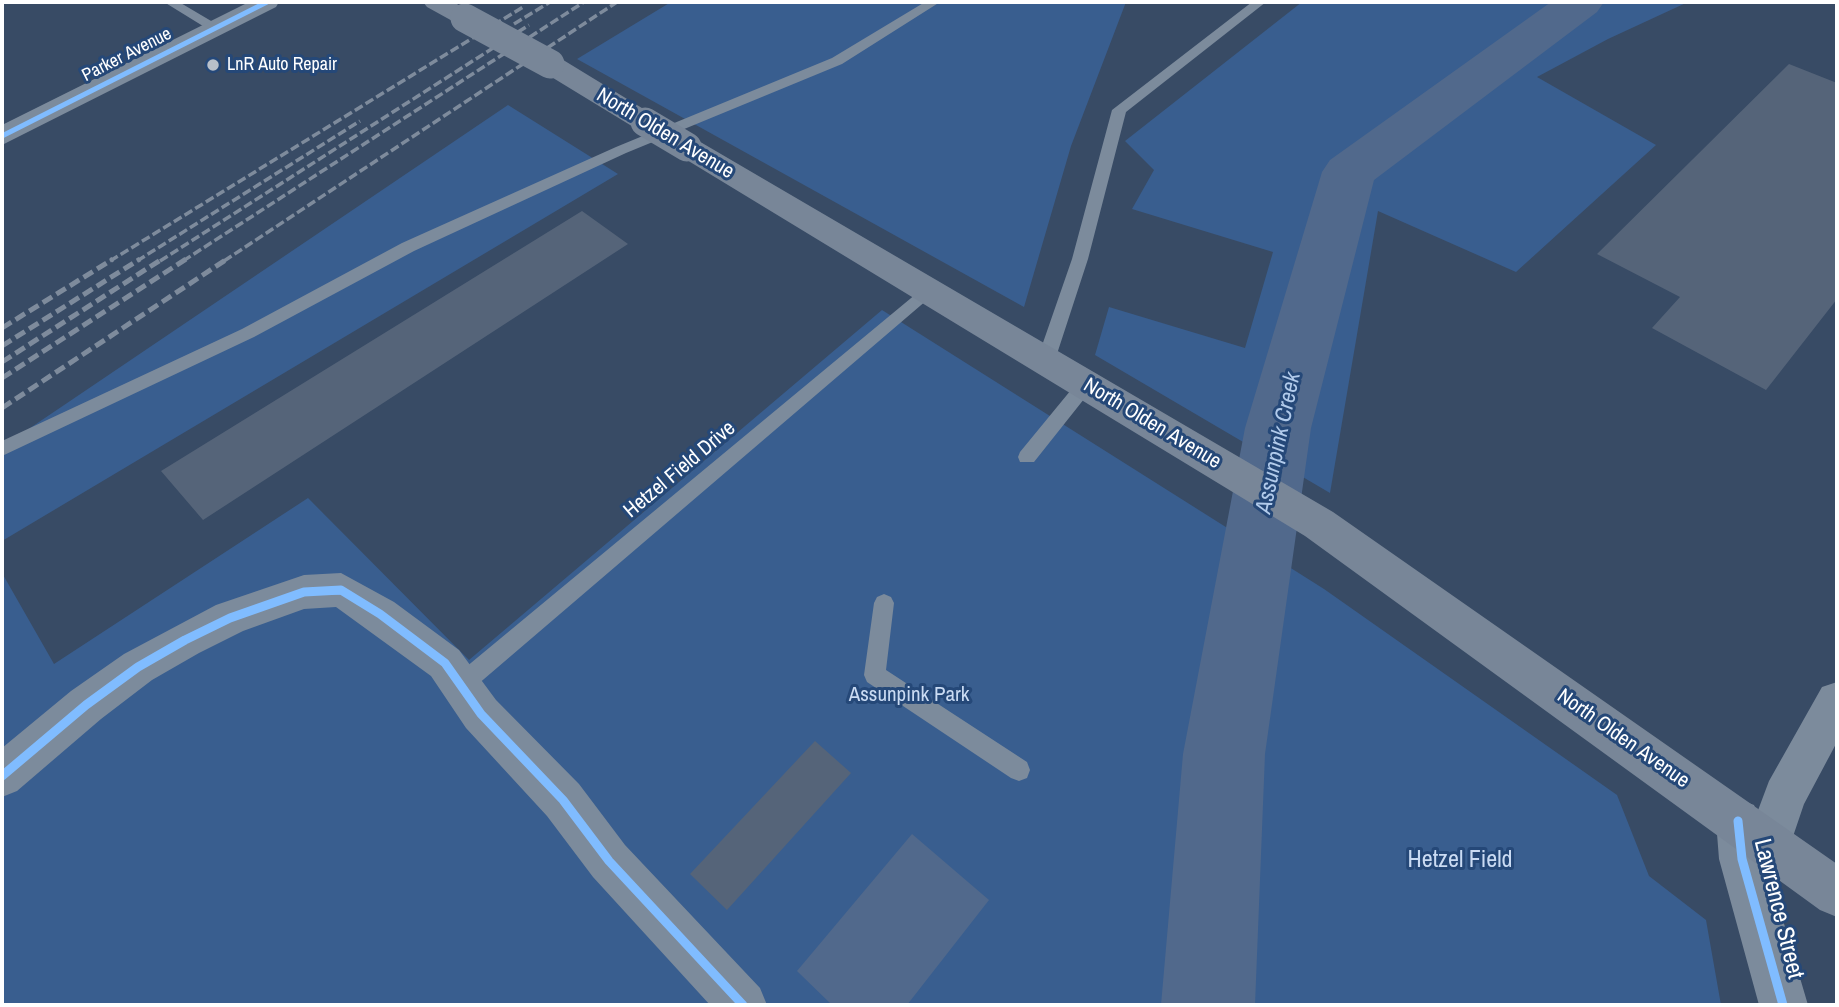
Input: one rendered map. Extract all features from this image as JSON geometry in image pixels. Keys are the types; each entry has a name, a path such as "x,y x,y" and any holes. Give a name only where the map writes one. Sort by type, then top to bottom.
{"main road":[{"name":"North Olden Avenue","path":"436,2 550,64 1319,524 1837,893"}],"street":[{"name":"Parker Avenue","path":"2,136 267,2"},
{"path":"2,776 86,705 138,667 230,618 304,592 341,590 380,614 445,663 481,714 563,800 609,861 743,1005"},
{"path":"1754,833 1785,796 1837,701"},
{"name":"Lawrence Street","path":"1754,833 1742,859 1783,1005"}],"lane":[{"path":"170,2 216,28"},
{"path":"2,449 248,333 419,242 621,150 837,61 934,2"},
{"path":"1046,360 1080,259 1119,110 1260,2"},
{"name":"Hetzel Field Drive","path":"462,684 928,290"},
{"path":"1027,457 1086,384"},
{"path":"884,603 875,675 1019,770"}],"green space":[{"path":"671,2 1126,2 1071,146 1024,307 577,59"},
{"path":"1302,2 1688,2 1608,39 1537,77 1656,145 1516,272 1378,211 1330,493 1095,355 1109,307 1245,348 1273,252 1132,209 1154,170 1125,141"},
{"path":"508,105 618,174 2,541 2,447"},
{"name":"Assunpink Park","path":"882,310 1324,589 1617,795 1649,876 1706,920 1721,1005 2,1005 2,573 54,664 308,498 469,660"}],"shaded area":[{"path":"912,834 989,900 907,1005 832,1005 797,971"}],"building":[{"path":"1789,64 1837,83 1837,299 1766,390 1652,328 1680,297 1597,254"},
{"path":"582,211 628,244 203,520 161,471"},
{"path":"815,741 851,773 727,910 690,874"}],"waterway":[{"name":"Assunpink Creek","path":"1208,1005 1224,754 1278,428 1349,172 1581,2"}],"railway":[{"path":"514,24 550,2"},
{"path":"183,261 584,2"},
{"path":"224,261 617,2"},
{"path":"110,261 523,7"},
{"path":"160,261 529,25"},
{"path":"137,261 360,121"},
{"path":"2,328 113,259"},
{"path":"2,346 140,259"},
{"path":"2,362 162,259"},
{"path":"2,378 186,259"},
{"path":"2,408 227,259"}],"cycle path":[{"path":"2,136 267,2"},
{"path":"2,776 86,705 138,667 185,640 230,618 304,592 341,590 380,614 445,663 467,690 481,714 563,800 609,861 743,1005"},
{"path":"1738,821 1742,859 1783,1005"}],"place":[{"name":"LnR Auto Repair","path":"213,65"}],"park label":[{"name":"Hetzel Field","path":"1460,861"}]}
